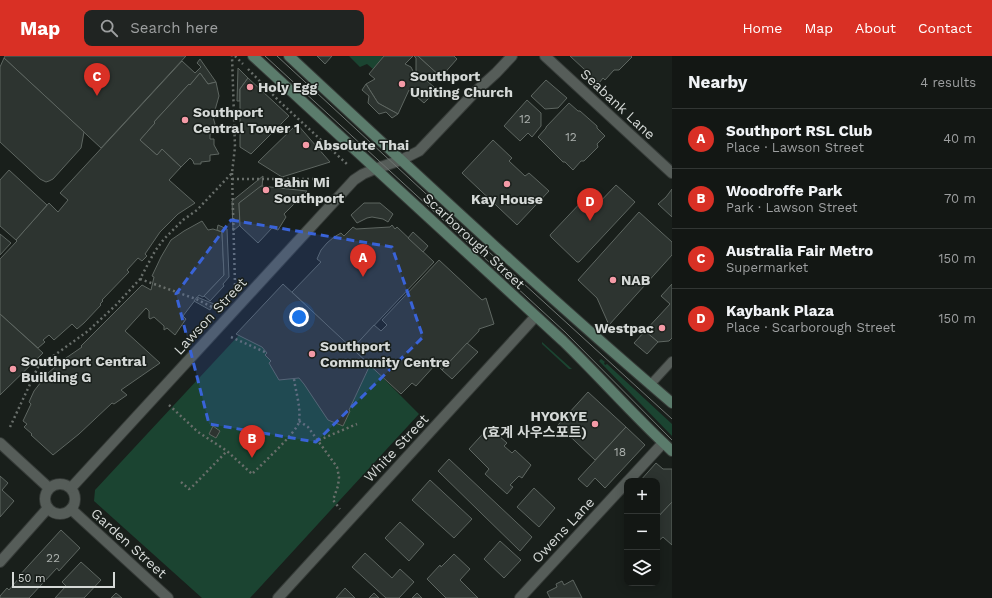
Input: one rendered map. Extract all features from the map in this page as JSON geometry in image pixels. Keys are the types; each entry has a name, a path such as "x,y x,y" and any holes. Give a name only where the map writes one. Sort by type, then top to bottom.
{"main road":[{"name":"Scarborough Street","path":"253,56 587,364 672,451"},
{"name":"Scarborough Street","path":"289,56 551,298 672,403"}],"street":[{"name":"Lawson Street","path":"71,488 354,180 363,174 412,155 423,148 474,92 496,73 512,56"},
{"name":"Seabank Lane","path":"545,56 672,173"},
{"name":"White Street","path":"278,598 536,317"},
{"path":"0,443 49,488"},
{"name":"Owens Lane","path":"630,478 663,443"},
{"path":"57,484 67,485 71,488 75,501 71,509 62,514 52,512 44,500 49,488 57,484"},
{"name":"Owens Lane","path":"520,598 624,484"},
{"path":"0,562 48,508"},
{"name":"Garden Street","path":"71,509 168,598"}],"lane":[{"path":"650,385 672,361"}],"path":[{"path":"234,56 280,102 348,165"},
{"path":"234,56 235,147 232,179 235,285"},
{"path":"10,427 38,367 88,331 116,305 140,279 164,238 183,220 197,210 232,173"},
{"path":"232,179 331,179"},
{"path":"140,279 196,299 214,308"},
{"path":"231,337 267,353"},
{"path":"169,405 198,432 227,451 252,474 296,428 299,421 300,408 294,379"},
{"path":"299,421 308,427 319,440 337,467 339,477 338,486 333,500 340,509"},
{"path":"319,440 357,424"},
{"path":"181,482 189,490 227,451"}],"highlighted area":[{"path":"231,220 392,247 423,337 316,442 209,424 176,294"}],"green space":[{"path":"349,56 384,56 373,69 367,64 360,67"},
{"path":"239,335 262,347 267,353 265,355 271,361 270,363 279,380 299,378 343,425 370,365 419,414 250,598 202,598 94,501 95,490"},
{"path":"542,342 572,369 569,369 542,344"},
{"path":"601,359 605,362 605,365 607,364 672,424 672,436 599,361"}],"building":[{"path":"5,56 186,56 101,148 4,58"},
{"path":"317,56 332,56 325,64"},
{"path":"384,56 413,56 405,64 411,67 415,75 416,71 435,88 432,91 434,93 424,103 409,90 398,114 378,103 366,84 375,79 369,74"},
{"path":"414,56 418,56 440,76 437,79 432,74 426,79 416,71 416,58"},
{"path":"418,56 454,56 457,59 441,77"},
{"path":"570,56 632,57 619,70 614,70 605,80 603,78 599,83"},
{"path":"4,58 84,132 81,148 53,179 49,181 46,182 40,179 0,142 0,67"},
{"path":"200,59 216,82 208,84 200,73 154,122 155,123 140,140 157,155 162,149 181,167 169,180 195,203 178,214 160,232 145,254 147,256 142,261 138,258 127,270 129,272 102,300 101,305 84,323 77,329 72,324 54,340 49,335 43,340 45,342 38,348 0,314 0,259 49,203 58,212 68,200 60,193 182,61 195,73 201,67 197,63"},
{"path":"238,68 248,78 240,89 240,101 237,101"},
{"name":"Southport Central Tower 1","path":"200,73 208,84 216,82 219,96 213,117 215,124 210,135 210,139 214,139 214,145 219,154 210,155 210,161 201,162 201,164 194,164 190,158 181,167 162,149 157,155 140,140 155,123 154,122"},
{"path":"248,78 289,116 251,154 240,147 240,89"},
{"path":"546,80 567,98 558,108 545,109 531,96"},
{"path":"366,84 378,103 398,114 392,118 386,112 379,114 368,103 369,96 362,90"},
{"path":"527,100 541,113 541,126 532,137 528,133 520,141 504,126"},
{"path":"569,103 597,126 597,128 605,136 597,144 598,147 584,161 581,161 573,170 538,137"},
{"path":"297,124 330,162 282,177 258,162"},
{"name":"Kay House","path":"493,140 512,158 509,161 525,176 529,173 549,191 517,225 462,173"},
{"path":"9,170 47,205 16,240 0,226 0,180"},
{"path":"263,176 262,187 239,203 240,225 233,231 232,201"},
{"path":"616,185 635,202 579,262 577,262 550,235 586,197 596,206"},
{"path":"261,186 307,191 284,214 286,217 278,230 272,228 258,243 240,226 239,203"},
{"path":"672,189 672,217 658,204"},
{"path":"364,203 380,203 393,214 388,222 383,219 372,217 357,223 351,215"},
{"path":"639,212 672,242 672,255 609,325 597,298 578,280"},
{"path":"202,221 208,230 213,229 222,232 224,275 203,297 199,295 183,316 186,319 175,335 167,328 164,330 164,326 154,317 150,319 149,311 146,308 125,331 160,363 121,390 127,395 114,404 112,403 79,434 53,455 24,427 27,424 23,421 31,404 29,402 34,391 48,373 63,360 82,347 81,346 142,285 151,290 154,277 152,276 171,240"},
{"path":"218,225 227,229 229,277 223,284 224,286 210,301 204,296 224,275 222,232 217,230"},
{"path":"392,225 395,229 397,227 434,262 352,349 292,292 321,262 317,259 321,250 334,237 341,233 344,236 353,227 356,229 390,227"},
{"path":"413,232 428,246 423,252 408,238"},
{"path":"0,234 11,243 0,255"},
{"path":"439,260 482,300 486,298 494,324 479,329 479,331 442,370 436,364 416,386 412,383 401,394 352,349 374,325 381,331 387,325 382,320"},
{"name":"Southport Community Centre","path":"283,284 370,365 343,426 328,420 299,378 279,380 269,363 271,361 265,355 267,353 262,347 236,334"},
{"path":"672,284 672,338 669,341 658,342 645,331 670,304 661,296"},
{"path":"197,297 214,304 210,310 194,301"},
{"name":"Southport Central Building G","path":"0,314 43,353 0,395"},
{"path":"645,331 658,342 647,354 634,343"},
{"path":"467,343 478,352 452,379 442,370"},
{"path":"588,392 626,427 595,460 558,425"},
{"path":"213,426 220,431 216,438 209,434"},
{"path":"489,427 507,443 504,446 512,453 515,450 531,465 522,478 519,476 510,485 513,487 507,494 485,474 489,469 469,449"},
{"path":"626,427 645,445 605,488 595,478 587,487 578,479"},
{"path":"449,459 532,537 520,551 438,471"},
{"path":"656,463 663,469 672,469 672,502 660,515 660,478 643,478"},
{"path":"0,476 8,483 2,490 14,501 0,517"},
{"path":"430,480 472,519 454,538 412,500"},
{"path":"534,488 555,508 539,527 517,507"},
{"path":"672,502 672,545 663,537 660,540 660,515"},
{"path":"400,522 424,544 409,561 385,538"},
{"path":"61,530 80,548 59,571 57,568 29,598 0,598 7,588 9,590 19,578 18,577"},
{"path":"500,541 521,560 504,578 484,559"},
{"path":"365,553 392,578 400,569 414,582 399,598 386,598 352,567"},
{"path":"454,554 470,569 460,580 478,598 446,598 427,579 440,565 441,567"},
{"path":"81,562 101,580 84,598 55,598 66,586 62,582"},
{"path":"573,580 582,598 550,598 547,592 557,587 556,584 562,581 564,585"},
{"path":"345,588 355,598 336,598"},
{"path":"116,593 122,598 111,598"},
{"path":"374,593 379,598 369,598"},
{"path":"417,593 422,598 412,598"}],"tram line":[{"path":"265,56 565,332 672,440"},
{"path":"277,56 672,419"}],"place":[{"name":"Southport Uniting Church","path":"402,84"},
{"name":"Holy Egg","path":"250,87"},
{"name":"Australia Fair Metro","path":"97,96"},
{"name":"Southport Central Tower 1","path":"185,120"},
{"name":"Absolute Thai","path":"306,145"},
{"name":"Kay House","path":"507,184"},
{"name":"Bahn Mi Southport","path":"266,190"},
{"name":"Kaybank Plaza","path":"590,221"},
{"name":"Southport RSL Club","path":"363,277"},
{"name":"NAB","path":"613,280"},
{"name":"Westpac","path":"662,328"},
{"name":"Southport Community Centre","path":"312,354"},
{"name":"Southport Central Building G","path":"13,369"},
{"name":"HYOKYE (효계 사우스포트)","path":"595,424"},
{"name":"Woodroffe Park","path":"252,458"}]}
